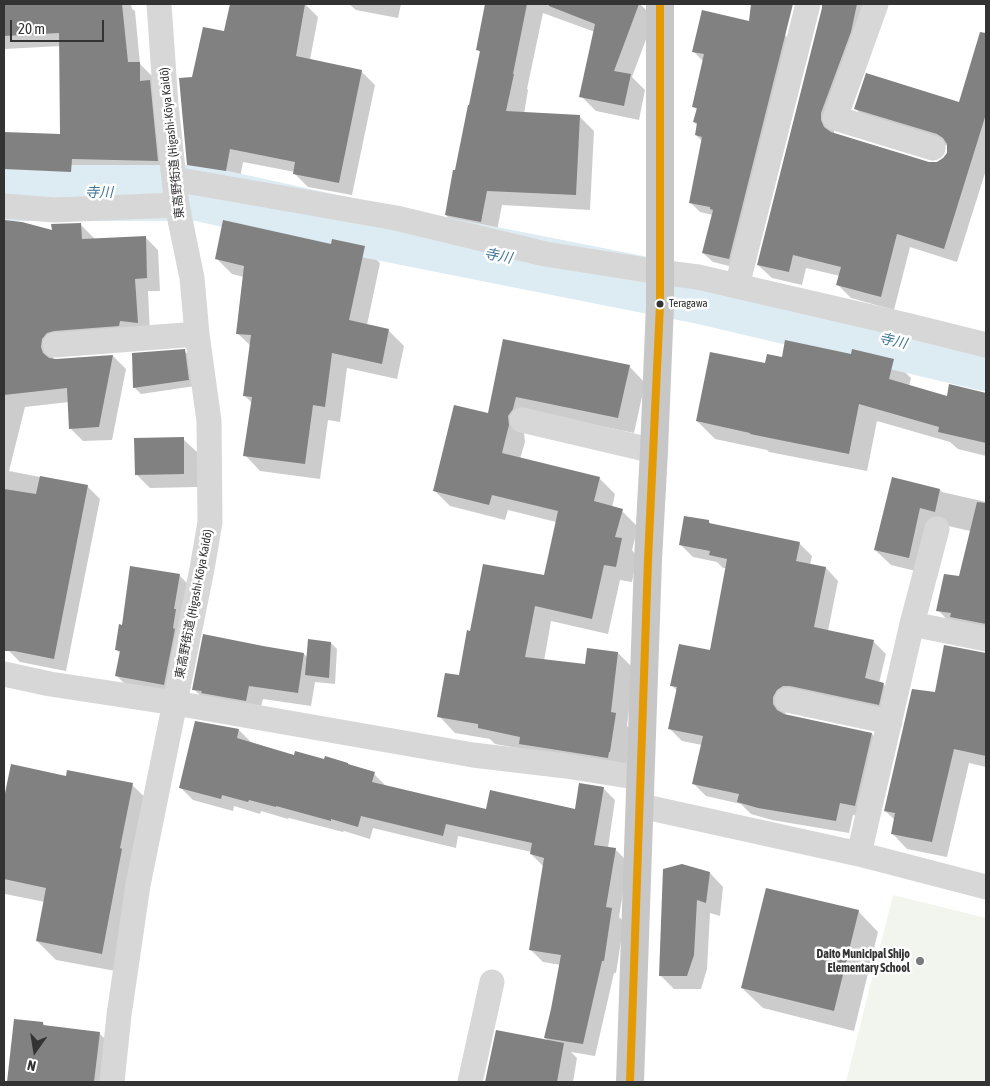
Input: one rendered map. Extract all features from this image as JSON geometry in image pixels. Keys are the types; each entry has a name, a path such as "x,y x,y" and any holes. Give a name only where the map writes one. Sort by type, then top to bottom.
{"highway":[{"path":"630,1082 648,560 660,305 660,4"}],"street":[{"name":"東高野街道 (Higashi-Kōya Kaidō)","path":"112,1082 119,1015 138,885 210,522 209,421 197,334 192,278 177,205 166,105 159,4"},
{"path":"737,286 808,4"},
{"path":"876,4 835,118 933,148"},
{"path":"174,179 396,218 545,254 698,277 986,345"},
{"path":"4,206 54,210 177,205"},
{"path":"55,345 197,334"},
{"path":"522,420 654,451"},
{"path":"859,854 912,624 937,529"},
{"path":"912,624 986,639"},
{"path":"4,674 50,684 175,703 473,755 566,766 641,778"},
{"path":"787,700 890,722"},
{"path":"641,806 859,854 986,887"},
{"path":"470,1082 492,982"}],"shaded area":[{"name":"Daito Municipal Shijo Elementary School","path":"893,895 986,918 986,1082 846,1082"}],"building":[{"path":"4,4 122,4 128,62 140,62 140,81 150,80 158,161 72,159 71,172 4,169 4,132 60,134 59,33 4,36"},
{"path":"230,4 305,4 296,56 362,70 339,183 293,174 295,162 230,149 226,171 187,165 179,78 192,77 203,27 224,31"},
{"path":"485,4 527,4 506,111 580,115 576,195 487,191 481,222 445,215 453,170 455,170 480,51 476,50"},
{"path":"549,4 639,4 614,71 631,74 624,106 579,97 595,24 549,6"},
{"path":"751,4 793,4 729,259 702,253 713,210 710,207 689,203 702,137 695,135 697,123 693,122 697,108 692,107 704,54 692,52 702,10 749,21"},
{"path":"822,4 857,4 851,32 821,113 824,127 831,132 929,162 937,162 947,153 947,144 943,138 937,134 854,109 866,73 959,102 980,32 986,33 986,114 944,249 897,234 881,297 836,285 841,267 793,255 789,272 757,265"},
{"path":"4,220 22,222 52,230 51,224 81,223 82,239 146,236 147,278 135,279 138,323 120,321 119,326 54,331 47,333 42,339 41,347 43,353 49,358 113,355 99,427 69,429 67,388 4,395"},
{"path":"223,220 331,244 332,239 365,246 349,320 389,329 382,364 332,353 325,407 313,405 305,464 243,456 252,397 243,396 251,335 236,334 244,266 215,259"},
{"path":"503,339 630,365 618,418 516,397 513,409 508,416 509,425 502,453 600,477 594,501 623,509 615,537 622,538 616,567 604,565 592,619 535,606 525,657 585,664 587,648 618,652 611,712 616,713 608,758 519,744 520,737 478,728 478,724 437,717 445,673 459,675 467,630 470,631 483,564 544,575 558,511 492,495 489,505 433,491 454,405 488,413"},
{"path":"785,340 851,354 852,349 894,359 889,379 947,396 949,384 986,393 986,443 938,432 939,427 859,404 849,454 696,421 710,352 765,363 767,354 782,357"},
{"path":"185,349 189,380 133,388 132,353"},
{"path":"184,437 184,474 135,475 134,438"},
{"path":"40,476 88,485 54,659 14,651 4,651 4,489 36,494"},
{"path":"892,477 940,489 935,512 920,508 909,558 874,550"},
{"path":"977,502 986,503 986,624 950,617 951,613 936,611 944,574 959,576"},
{"path":"684,516 709,520 709,523 800,542 796,561 826,567 814,627 874,640 865,678 884,683 879,705 790,686 783,686 777,690 773,697 773,704 777,710 784,714 872,733 855,806 840,803 836,821 758,808 737,802 739,794 692,784 703,736 668,729 677,687 670,686 679,644 710,650 727,559 709,555 710,551 679,545"},
{"path":"130,566 180,574 174,609 176,609 173,628 175,629 164,685 115,676 120,651 115,650 119,624 122,625"},
{"path":"203,634 304,653 298,693 249,686 246,701 192,690"},
{"path":"308,639 331,642 329,678 305,675"},
{"path":"944,645 986,653 986,756 954,749 932,842 891,834 895,813 884,811 912,689 935,692"},
{"path":"195,721 239,729 237,738 294,755 295,751 324,759 325,756 375,772 372,782 486,809 490,790 575,809 579,783 604,787 594,845 616,848 606,907 612,908 604,961 602,961 583,1044 544,1038 561,955 529,950 544,858 530,854 532,843 446,824 443,836 361,816 358,827 249,800 248,802 222,795 221,799 179,788"},
{"path":"11,764 66,776 67,770 133,783 102,954 36,941 46,888 4,879 4,798"},
{"path":"682,864 710,872 706,903 697,900 694,955 687,976 659,976 663,869"},
{"path":"766,888 859,910 834,1011 741,988"},
{"path":"14,1019 43,1022 43,1025 100,1032 94,1082 7,1082"},
{"path":"496,1030 564,1043 557,1082 485,1082"}],"waterway":[{"name":"寺川","path":"4,193 198,193 358,228 701,296 986,363"}],"transit line":[{"path":"630,1082 648,560 660,305 660,4"}],"place":[{"name":"Teragawa","path":"660,304"},
{"name":"Daito Municipal Shijo Elementary School","path":"920,961"}]}
